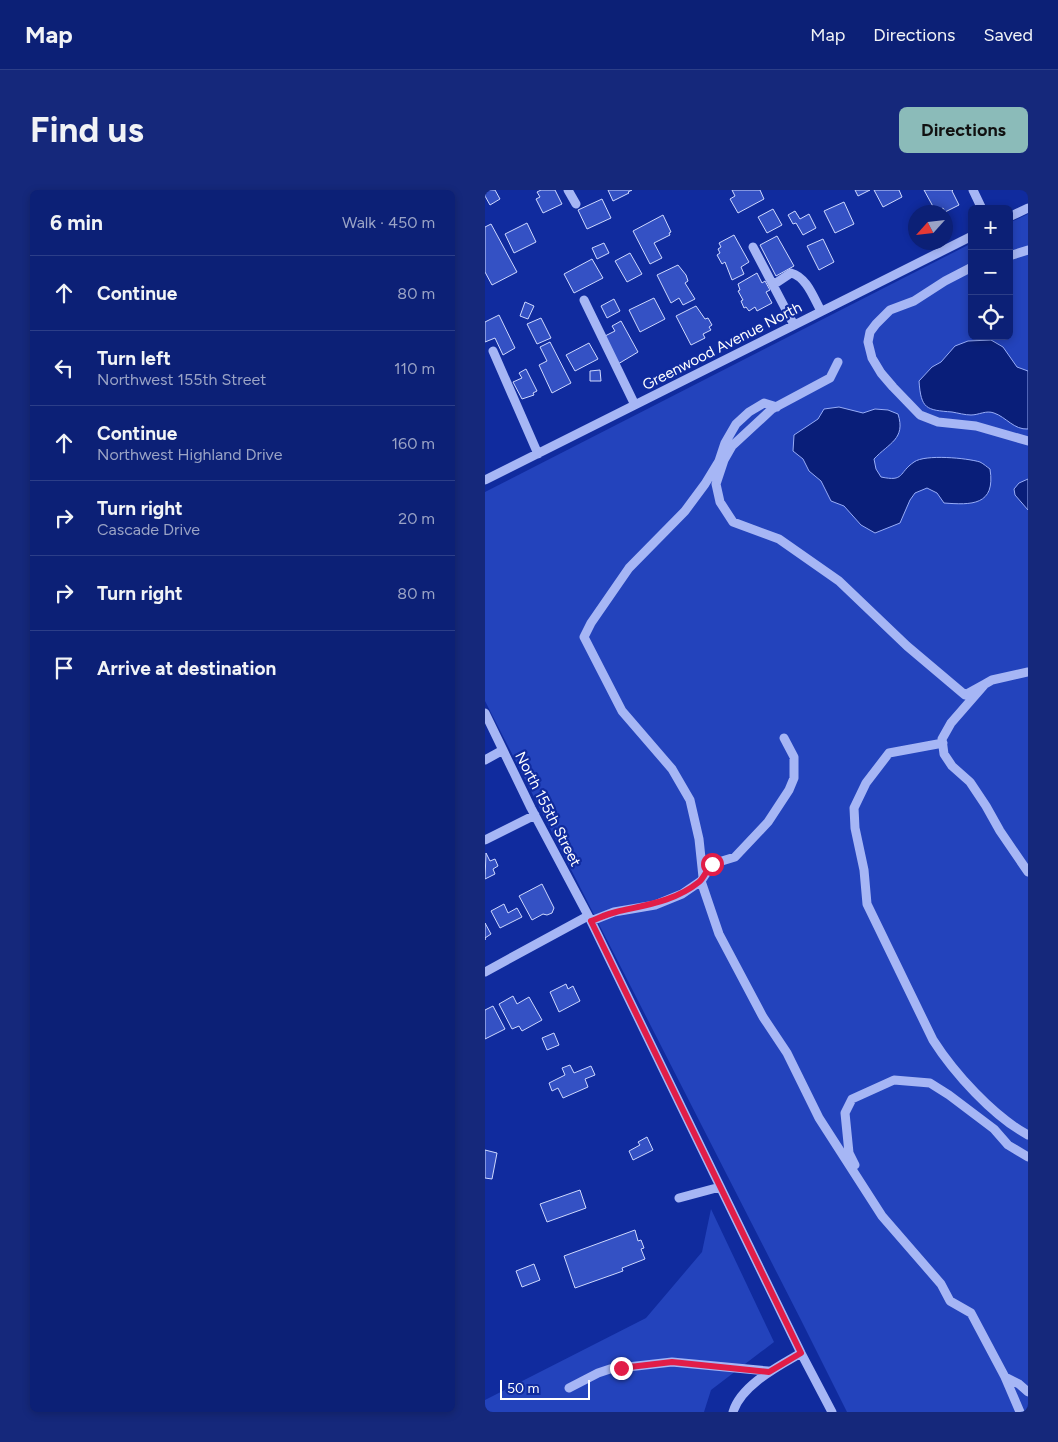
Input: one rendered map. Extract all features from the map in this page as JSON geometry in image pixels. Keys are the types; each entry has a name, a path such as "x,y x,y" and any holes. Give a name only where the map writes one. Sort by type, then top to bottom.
{"street":[{"path":"568,190 576,204"},
{"path":"973,190 980,205"},
{"path":"1013,215 1028,208"},
{"name":"Greenwood Avenue North","path":"485,480 968,238"},
{"path":"753,247 794,325"},
{"path":"1013,255 1028,250"},
{"path":"968,269 914,301 890,310 875,324 870,332 868,342 872,358 887,380 920,415 938,422 976,426 1028,441"},
{"path":"773,285 791,274 796,275 807,285 821,311"},
{"path":"584,300 635,405"},
{"path":"493,351 538,454"},
{"path":"838,362 830,378 777,407 732,446 724,460 716,484 720,502 733,522 779,538 839,581 907,646 965,695 992,680 1028,672"},
{"path":"777,407 764,403 749,412 736,424 725,443 719,461 705,484 685,511 629,568 591,623 584,637 622,711 672,769 690,800 699,838 702,879 719,934 763,1017 787,1054 819,1118 882,1216 941,1284 950,1300 971,1313 1005,1377 1020,1412"},
{"path":"985,684 951,724 942,739 945,754 952,766 970,782 1028,872"},
{"name":"North 155th Street","path":"485,713 535,815 589,918 801,1353 832,1412"},
{"path":"485,972 589,918 655,904 682,894 702,879 712,864 735,857 768,822 789,790 794,778 794,757 784,738"},
{"path":"943,743 889,753 866,783 854,808 855,828 864,870 867,904 933,1040 945,1059 998,1115 1028,1135"},
{"path":"485,760 503,750"},
{"path":"485,840 535,815"},
{"path":"866,1191 849,1153 845,1113 852,1099 894,1080 930,1083 949,1094 994,1129 1008,1145 1028,1157"},
{"path":"679,1198 720,1187"},
{"path":"733,1412 748,1389 769,1372 801,1353"},
{"path":"569,1388 610,1369 672,1362 769,1372"},
{"path":"1005,1377 1019,1384 1028,1392"}],"shaded area":[{"path":"1028,214 1028,1412 847,1412 485,701 485,492 968,245 968,340 1013,340 1013,221"},
{"path":"991,340 1003,347 1017,367 1028,371 1028,429 1018,427 991,412 966,415 931,409 923,403 919,381 932,367 941,362 955,346 968,341"},
{"path":"839,407 863,413 875,409 888,410 898,414 900,429 898,435 874,459 876,469 881,477 894,478 901,476 914,462 927,458 966,459 980,462 990,469 991,481 985,497 972,503 944,503 937,493 927,488 915,493 900,523 875,533 861,525 844,506 831,501 821,481 809,471 803,459 793,451 794,435 818,419 824,409"},
{"path":"1028,479 1028,510 1015,495 1014,489 1019,483"},
{"path":"711,1209 774,1342 711,1390 704,1412 485,1412 485,1400 646,1318 702,1252"}],"building":[{"path":"485,190 495,190 500,199 490,205 485,196"},
{"path":"541,190 555,190 562,204 543,213 536,199 540,197 537,192"},
{"path":"608,190 632,190 613,201"},
{"path":"732,190 760,190 764,199 738,213 730,199 735,196"},
{"path":"855,190 870,190 858,196"},
{"path":"874,190 899,190 902,197 883,207"},
{"path":"924,190 953,190 959,205 953,208 953,205 932,205"},
{"path":"602,199 611,218 587,229 578,210"},
{"path":"844,202 854,224 835,233 824,211"},
{"path":"773,209 782,225 767,233 758,217"},
{"path":"795,211 800,219 809,214 816,228 803,235 796,223 793,224 788,215"},
{"path":"663,215 671,232 669,233 670,235 654,243 662,258 650,264 633,231"},
{"path":"527,223 536,242 514,253 505,234"},
{"path":"491,224 517,272 492,285 485,272 485,227"},
{"path":"734,235 749,262 741,267 744,274 732,280 725,262 722,264 717,255 720,253 718,249 721,247 719,243"},
{"path":"777,236 794,266 776,276 760,245"},
{"path":"823,239 834,262 819,270 807,246"},
{"path":"604,243 609,253 597,259 592,248"},
{"path":"630,253 642,274 627,282 615,261"},
{"path":"592,259 603,278 574,293 564,274"},
{"path":"678,265 686,275 688,281 685,283 695,299 683,305 679,298 671,303 657,275"},
{"path":"757,273 762,283 765,281 770,290 766,292 772,303 757,311 755,307 749,311 746,307 744,308 741,301 743,300 738,291 740,290 738,284"},
{"path":"654,298 665,319 640,332 629,310"},
{"path":"614,299 620,311 607,318 601,306"},
{"path":"525,302 534,306 528,319 520,316"},
{"path":"696,306 712,325 709,327 711,330 703,334 705,338 691,345 676,316"},
{"path":"499,315 515,348 503,355 495,338 485,342 485,322"},
{"path":"541,318 551,338 537,344 527,324"},
{"path":"621,321 638,352 618,364 603,337 615,331 612,326"},
{"path":"550,342 571,383 552,393 539,365 547,361 540,347"},
{"path":"589,343 598,359 575,371 566,355"},
{"path":"526,369 537,391 533,393 534,395 522,399 513,382 522,378 519,373"},
{"path":"600,370 601,381 590,381 590,371"},
{"path":"486,853 490,861 495,859 498,866 493,869 495,874 485,879"},
{"path":"542,884 554,908 552,913 543,914 532,920 519,896"},
{"path":"504,904 508,913 517,908 522,917 500,928 491,911"},
{"path":"485,923 491,934 485,938"},
{"path":"566,984 568,989 573,986 580,1001 559,1012 550,992"},
{"path":"513,996 517,1004 529,997 542,1020 522,1031 519,1026 512,1029 499,1004"},
{"path":"493,1006 505,1029 485,1039 485,1010"},
{"path":"554,1033 559,1045 547,1050 542,1038"},
{"path":"570,1065 574,1073 591,1066 595,1075 585,1079 588,1087 563,1098 558,1088 552,1091 549,1083 565,1075 562,1068"},
{"path":"647,1137 653,1150 633,1160 629,1151 640,1145 638,1142"},
{"path":"485,1150 497,1153 492,1179 485,1178"},
{"path":"580,1190 586,1208 547,1222 540,1204"},
{"path":"635,1230 638,1241 641,1240 644,1248 641,1249 645,1259 622,1268 623,1271 575,1288 564,1256"},
{"path":"534,1264 540,1280 522,1287 516,1271"}],"route":[{"path":"621,1368 672,1362 769,1372 801,1353 591,921 614,912 655,904 682,894 701,881 705,871 712,864"}]}
